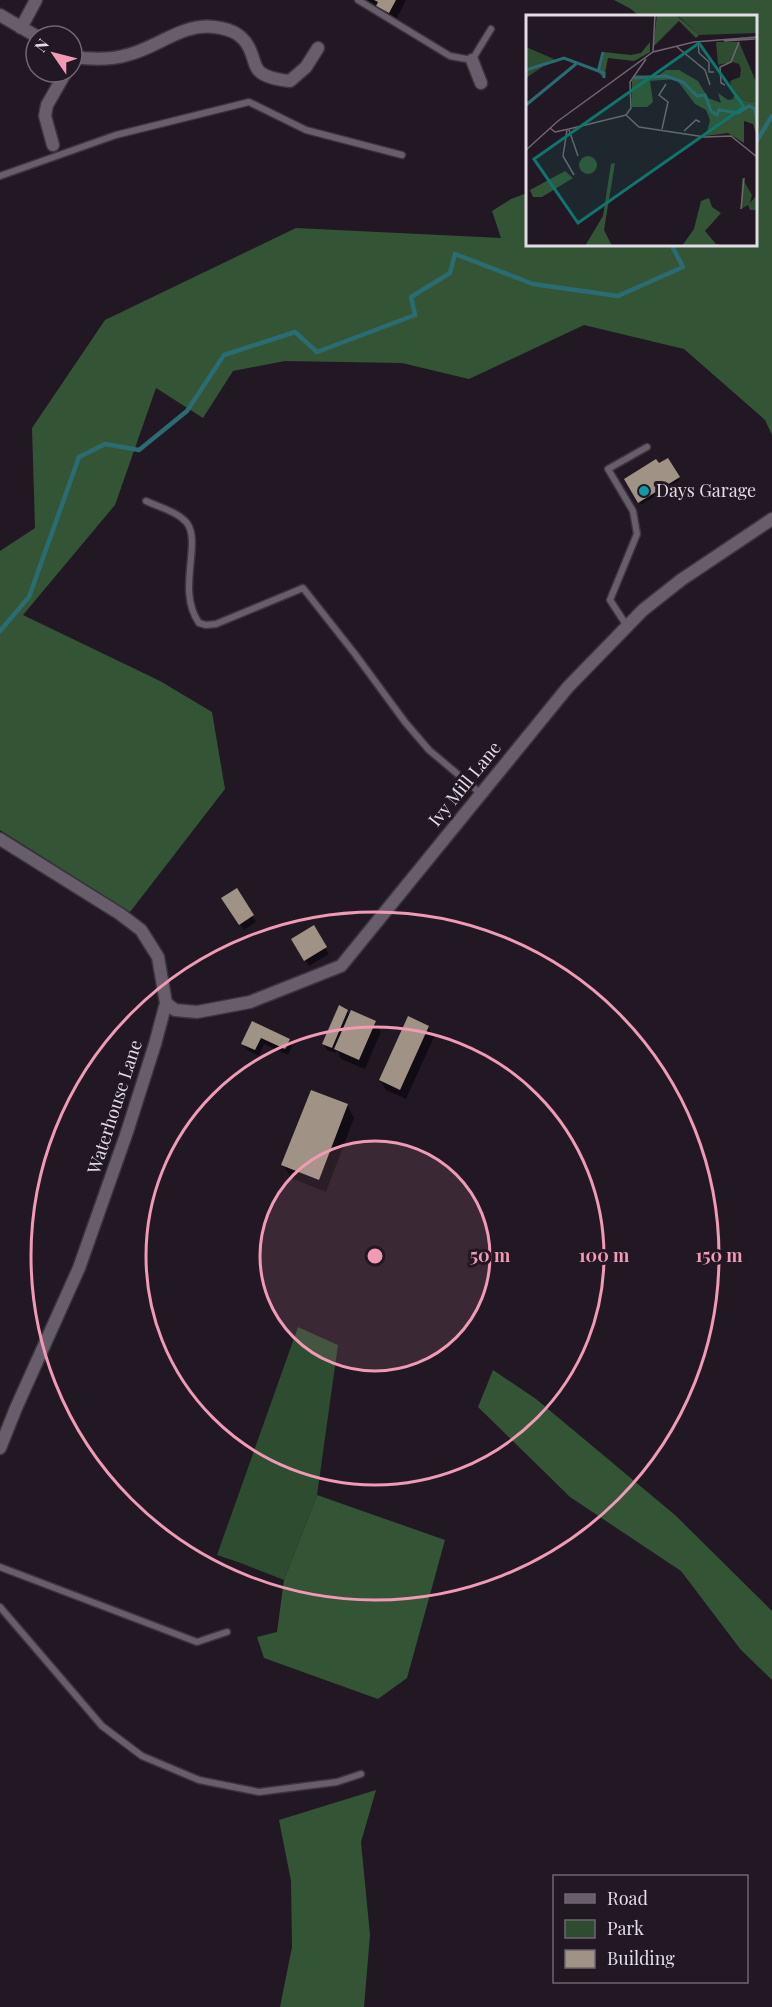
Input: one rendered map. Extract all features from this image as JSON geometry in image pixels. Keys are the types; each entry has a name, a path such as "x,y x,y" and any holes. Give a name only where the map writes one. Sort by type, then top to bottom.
{"street":[{"path":"21,28 36,0"},
{"path":"0,15 24,30"},
{"path":"84,58 102,59 129,55 195,27 213,27 233,30 244,38 250,47 257,70 264,75 290,81 306,67 318,48"},
{"path":"471,60 481,83"},
{"path":"53,145 45,116 50,98 59,84"},
{"name":"Ivy Mill Lane","path":"166,1003 175,1010 197,1012 250,1002 341,966 568,687 643,610 681,580 772,519"},
{"name":"Waterhouse Lane","path":"0,839 120,914 141,930 158,957 166,1003 127,1132 79,1268 0,1448"}],"lane":[{"path":"358,0 450,56 471,60 491,29"},
{"path":"0,176 116,135 249,102 306,130 402,155"},
{"path":"627,627 610,600 637,534 633,511 608,469 647,447"},
{"path":"146,501 169,511 187,524 191,532 188,588 190,603 199,623 216,624 303,588 429,750 480,793"},
{"path":"0,1567 197,1642 227,1632"},
{"path":"0,1606 102,1726 142,1756 199,1780 260,1792 337,1782 361,1774"}],"green space":[{"path":"614,0 772,0 772,435 765,420 684,349 584,325 469,379 402,363 285,361 233,371 203,418 156,388 115,505 23,615 160,681 212,712 225,789 130,912 0,830 0,551 35,528 32,428 105,320 296,228 501,238 492,211 511,199 526,193 526,246 757,246 757,15 638,15"},
{"path":"298,1327 338,1345 317,1495 284,1580 217,1555"},
{"path":"493,1370 536,1399 675,1515 772,1611 772,1680 741,1650 681,1571 570,1497 478,1407"},
{"path":"317,1495 445,1540 407,1678 378,1699 264,1658 257,1637 277,1632 284,1580"},
{"path":"376,1790 361,1842 370,1935 364,2007 280,2007 292,1947 291,1881 279,1820"}],"building":[{"path":"374,0 396,0 389,13 376,6 378,2"},
{"name":"Days Garage","path":"668,458 680,477 638,503 624,479 656,459 659,463"},
{"path":"237,888 254,915 239,925 221,898"},
{"path":"314,925 327,947 304,961 291,939"},
{"path":"339,1005 348,1010 332,1048 322,1044"},
{"path":"351,1010 376,1021 359,1060 334,1049"},
{"path":"408,1016 429,1026 400,1090 379,1080"},
{"path":"252,1021 290,1039 285,1049 261,1038 255,1050 241,1044"},
{"path":"311,1090 348,1104 319,1180 281,1165"}],"waterway":[{"path":"757,140 772,116"},
{"path":"0,631 29,597 79,457 105,444 139,450 187,411 224,355 295,332 317,352 415,315 411,297 450,273 455,254 533,284 618,296 683,267 672,246"}],"place":[{"name":"Days Garage","path":"644,491"}]}
